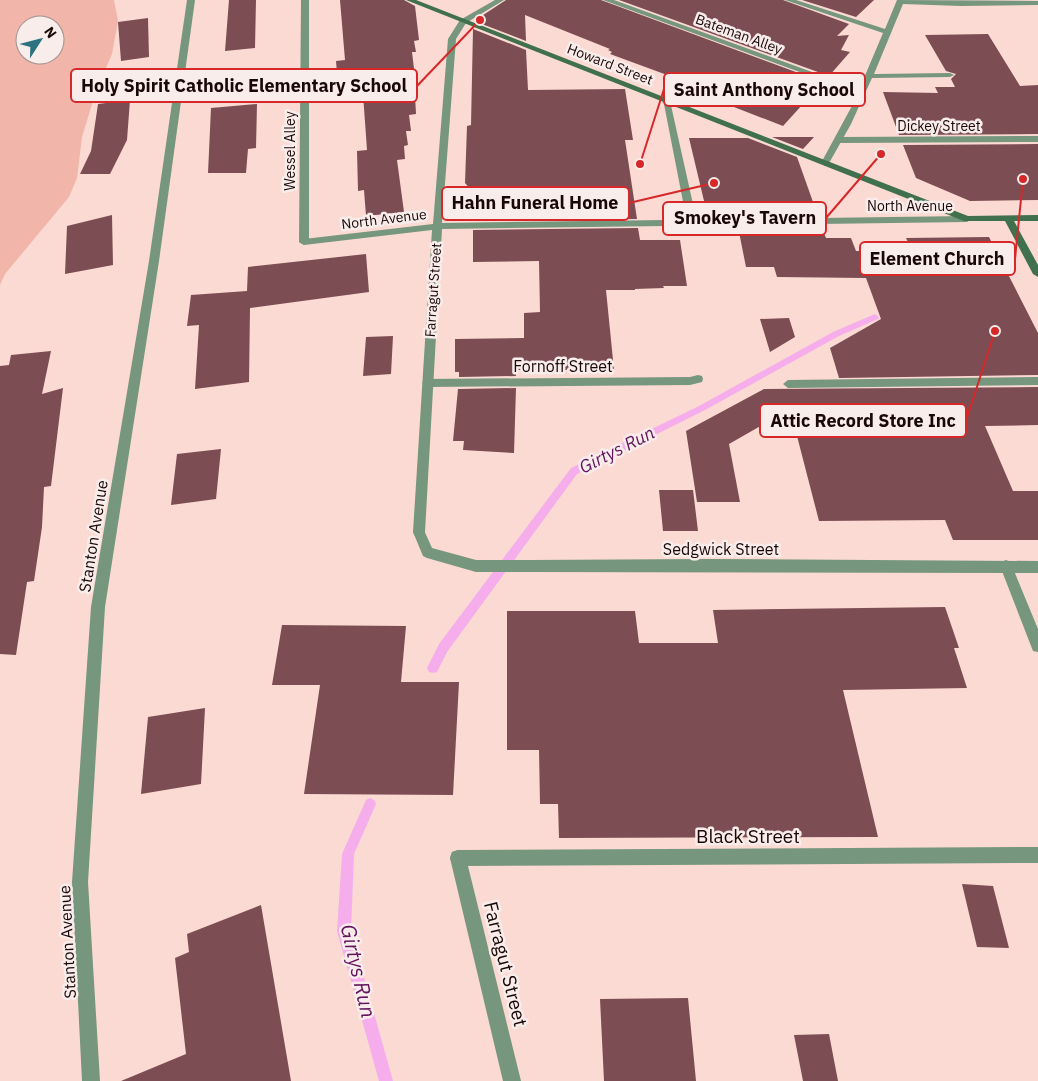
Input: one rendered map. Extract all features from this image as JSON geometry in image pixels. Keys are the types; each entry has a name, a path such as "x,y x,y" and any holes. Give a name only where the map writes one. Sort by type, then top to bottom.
{"street":[{"name":"Stanton Avenue","path":"91,1081 80,882 98,607 154,261 192,0"},
{"name":"Wessel Alley","path":"304,0 304,242"},
{"name":"Howard Street","path":"410,0 967,219"},
{"path":"463,22 500,0"},
{"name":"Bateman Alley","path":"607,0 863,92"},
{"path":"788,0 888,32"},
{"path":"826,163 840,140 863,92 901,1 961,4 1038,3"},
{"name":"Farragut Street","path":"420,532 437,226 452,38 463,22"},
{"path":"869,76 950,75"},
{"path":"666,101 692,222"},
{"name":"Dickey Street","path":"840,140 1038,139"},
{"path":"1008,218 1038,274"},
{"name":"North Avenue","path":"304,242 437,226 1038,218"},
{"name":"Fornoff Street","path":"427,383 690,381 698,379"},
{"path":"788,384 1038,381"},
{"name":"Sedgwick Street","path":"420,532 428,552 476,566 1038,567"},
{"path":"1006,566 1038,646"},
{"name":"Black Street","path":"458,858 1038,855"},
{"name":"Farragut Street","path":"458,858 512,1081"}],"shaded area":[{"path":"0,0 114,0 118,21 112,54 96,91 82,137 77,178 69,197 5,274 0,285"}],"building":[{"path":"229,0 256,0 255,48 225,51"},
{"path":"340,0 404,0 415,6 419,40 414,41 416,52 412,52 416,114 409,115 411,131 406,131 408,145 404,146 405,159 397,160 404,212 366,216 364,190 358,191 357,151 367,150 363,94 339,97 336,61 345,60"},
{"path":"506,0 601,0 823,82 783,126 734,107 735,100 610,54 612,52 608,50 610,49 525,15 526,41 474,21"},
{"path":"619,0 783,0 849,24 837,36 849,35 841,50 850,52 829,76"},
{"path":"802,0 874,0 856,17"},
{"path":"148,18 149,57 121,61 118,22"},
{"path":"473,29 526,50 528,90 625,89 633,140 625,140 637,219 473,221 473,192 465,183 467,126 471,125"},
{"path":"988,34 1020,86 1038,85 1038,134 899,135 883,92 938,93 935,87 955,87 951,79 956,74 946,71 925,35"},
{"path":"130,100 127,140 110,174 80,174 91,151 98,104"},
{"path":"257,104 256,148 248,149 246,173 208,173 211,108"},
{"path":"772,137 814,137 803,149"},
{"path":"689,138 748,138 797,157 818,216 736,217 734,205 705,205"},
{"path":"1038,144 1038,200 970,201 916,178 903,145"},
{"path":"112,215 113,265 65,274 67,226"},
{"path":"821,226 826,238 851,238 856,251 912,251 906,238 989,237 1038,333 1038,375 839,378 830,348 881,319 866,278 777,277 774,267 746,267 738,227"},
{"path":"638,228 640,240 680,240 687,286 606,290 614,370 516,370 516,376 459,377 459,372 455,372 455,339 524,338 524,313 540,312 539,261 473,262 473,230"},
{"path":"366,254 369,292 250,308 249,382 195,389 199,325 187,326 191,295 247,291 248,267"},
{"path":"789,318 795,337 770,352 760,319"},
{"path":"393,336 391,374 363,376 366,337"},
{"path":"51,351 42,394 63,388 51,486 44,487 42,527 34,581 27,582 16,655 0,654 0,366 9,365 11,355"},
{"path":"1038,387 1038,425 985,426 1013,491 1038,491 1038,540 953,540 945,520 819,521 790,409 729,444 740,502 697,502 686,431 764,389"},
{"path":"516,388 514,453 463,450 464,441 453,441 458,389"},
{"path":"221,449 216,499 171,505 177,454"},
{"path":"659,490 693,490 698,531 663,531"},
{"path":"945,607 959,648 954,648 967,688 843,690 878,837 559,838 558,804 540,804 539,750 507,750 507,611 635,611 639,643 718,643 713,610"},
{"path":"282,625 406,626 401,682 459,682 453,795 304,794 320,685 272,685"},
{"path":"205,708 201,784 141,794 148,717"},
{"path":"962,884 993,886 1009,948 977,947"},
{"path":"261,905 291,1081 121,1081 186,1054 175,958 189,952 187,934"},
{"path":"688,998 696,1081 604,1081 600,999"},
{"path":"829,1034 838,1081 803,1081 794,1035"}],"waterway":[{"name":"Girtys Run","path":"433,668 443,648 574,471 702,408 836,334 875,317"},
{"name":"Girtys Run","path":"370,804 348,854 344,931 386,1081"}],"place":[{"name":"Holy Spirit Catholic Elementary School","path":"480,20"},
{"name":"Smokey's Tavern","path":"881,154"},
{"name":"Saint Anthony School","path":"640,164"},
{"name":"Element Church","path":"1023,179"},
{"name":"Hahn Funeral Home","path":"714,183"},
{"name":"Attic Record Store Inc","path":"995,331"}]}
